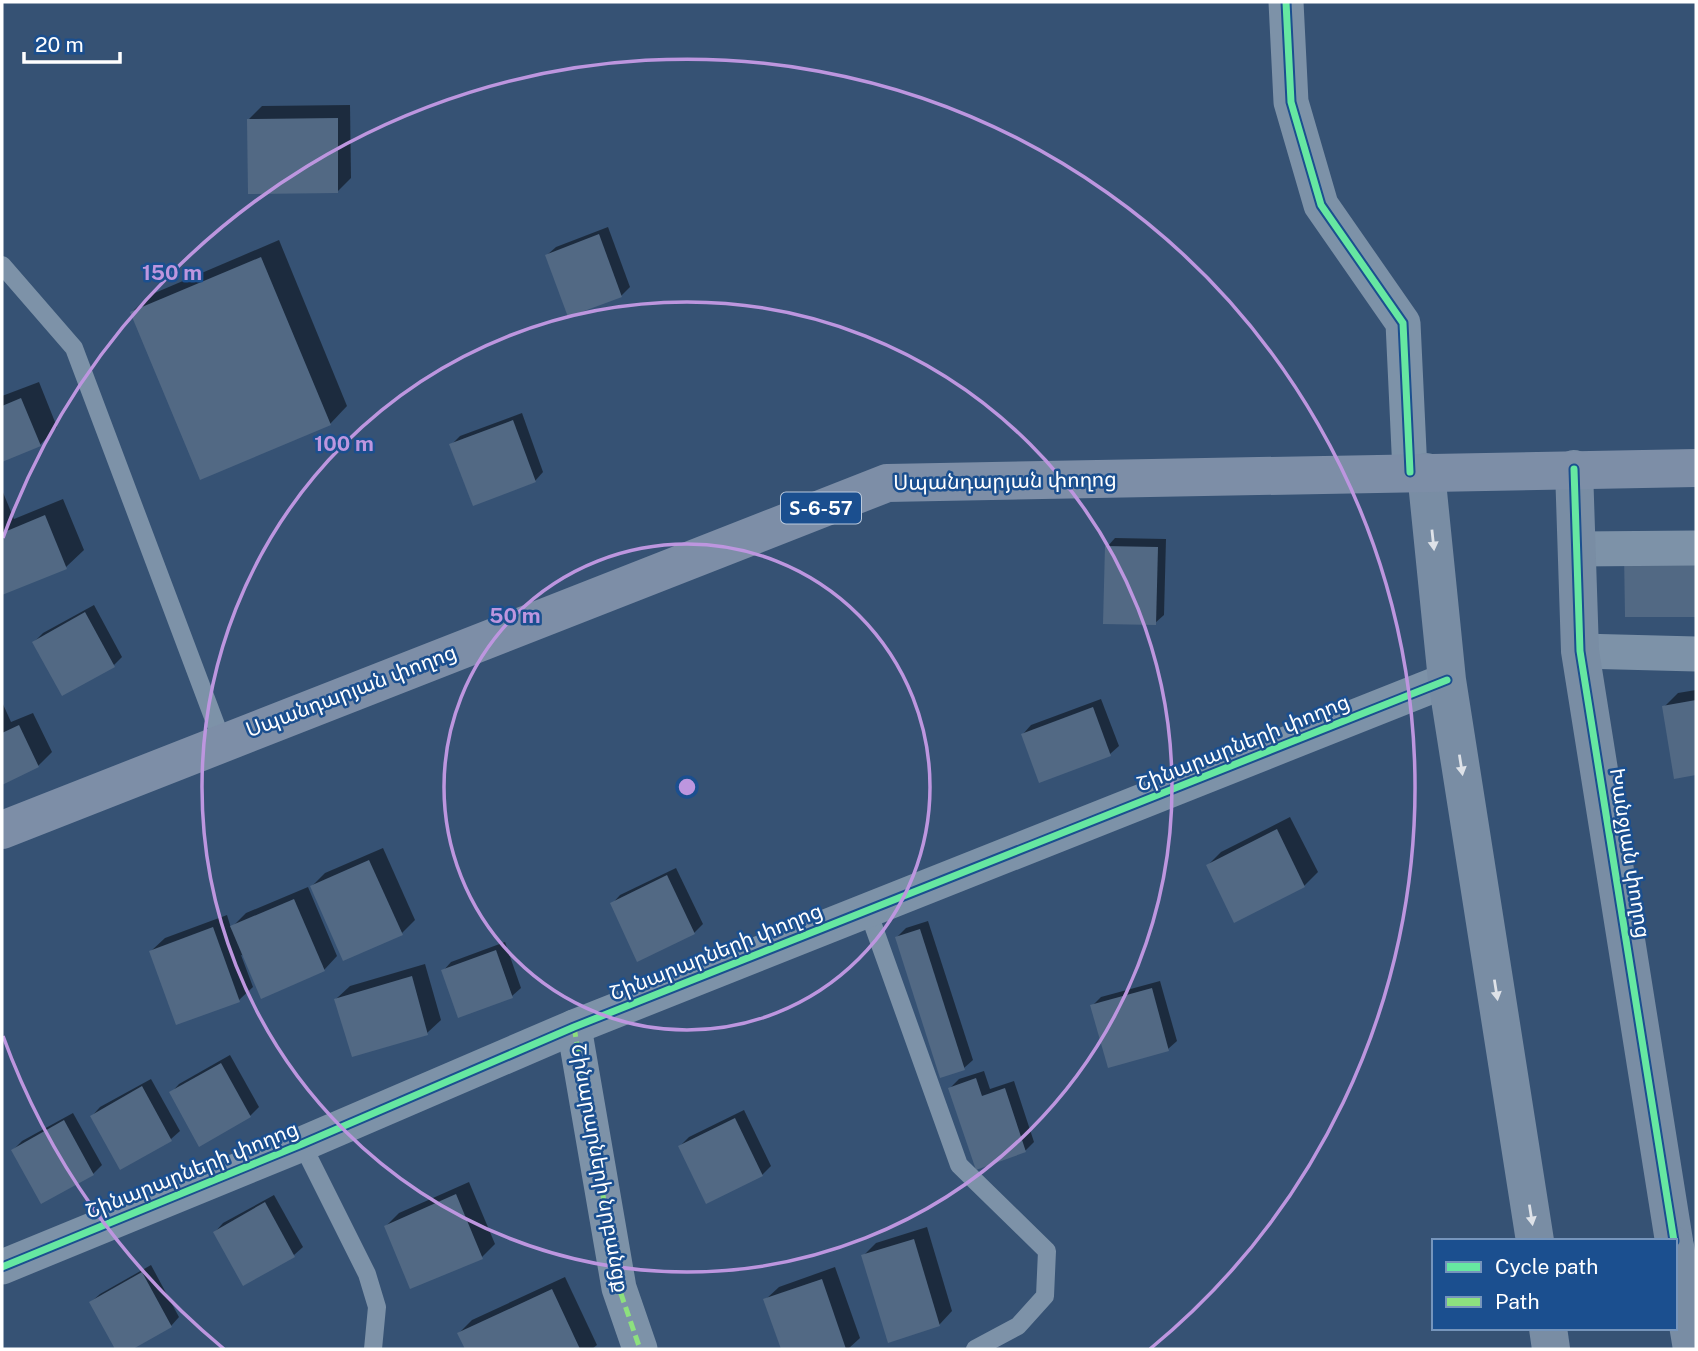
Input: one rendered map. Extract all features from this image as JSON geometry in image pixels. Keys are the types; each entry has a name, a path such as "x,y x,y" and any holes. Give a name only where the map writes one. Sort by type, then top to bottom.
{"main road":[{"name":"Սպանդարյան փողոց","path":"2,830 222,741 887,483 1696,468"}],"street":[{"path":"1286,2 1291,102 1321,205 1403,323 1418,472 1447,680 1535,1239"},
{"name":"Խանջյան փողոց","path":"1574,469 1580,651 1674,1239"},
{"path":"1577,549 1696,548"},
{"path":"1580,651 1696,654"},
{"name":"Շինարարների փողոց","path":"2,1266 302,1144 574,1027 1447,680"},
{"name":"Շինարարների նրբանցք","path":"574,1027 619,1288 639,1349"},
{"name":"Խանջյան փողոց","path":"1677,1255 1692,1349"},
{"path":"1548,1330 1551,1349"}],"lane":[{"path":"2,265 74,348 222,741"},
{"path":"868,911 960,1165 1047,1251 1045,1296 1018,1326 975,1349"},
{"path":"302,1144 367,1273 377,1307 373,1349"}],"building":[{"path":"338,118 338,193 248,194 247,119"},
{"path":"599,234 622,297 568,317 545,255"},
{"path":"261,257 331,425 200,480 130,312"},
{"path":"21,398 41,446 2,462 2,406"},
{"path":"513,420 536,482 473,506 449,444"},
{"path":"45,515 67,569 2,595 2,533"},
{"path":"1105,546 1158,547 1156,625 1103,624"},
{"path":"1624,553 1696,553 1696,617 1625,617"},
{"path":"85,612 115,667 62,696 32,642"},
{"path":"1696,700 1696,775 1674,779 1662,706"},
{"path":"1093,707 1111,756 1039,783 1021,734"},
{"path":"19,725 39,767 2,785 2,733"},
{"path":"1277,829 1305,887 1234,923 1206,865"},
{"path":"369,860 403,935 343,961 310,886"},
{"path":"667,875 695,934 637,962 610,903"},
{"path":"294,899 325,971 261,999 230,926"},
{"path":"213,927 240,1002 176,1025 149,951"},
{"path":"920,929 965,1070 940,1078 895,937"},
{"path":"496,950 513,998 458,1018 441,970"},
{"path":"412,976 428,1035 352,1057 334,999"},
{"path":"1152,988 1169,1051 1108,1068 1090,1005"},
{"path":"221,1063 251,1117 199,1147 169,1092"},
{"path":"976,1078 982,1096 1005,1088 1026,1152 976,1170 948,1088"},
{"path":"142,1086 172,1141 120,1170 90,1116"},
{"path":"735,1118 763,1176 706,1204 678,1146"},
{"path":"64,1120 94,1175 41,1204 11,1150"},
{"path":"456,1194 483,1259 410,1289 384,1226"},
{"path":"265,1202 295,1257 243,1286 213,1232"},
{"path":"914,1239 940,1326 888,1343 861,1255"},
{"path":"142,1272 172,1327 133,1349 115,1349 89,1302"},
{"path":"822,1279 846,1349 781,1349 763,1299"},
{"path":"552,1289 580,1349 465,1349 457,1333"}],"marked path":[{"path":"574,1027 619,1288 640,1349"}],"cycle path":[{"path":"1286,2 1291,102 1321,205 1403,323 1410,472"},
{"path":"1574,469 1580,651 1674,1239"},
{"path":"2,1267 302,1144 574,1027 1447,680"}]}
